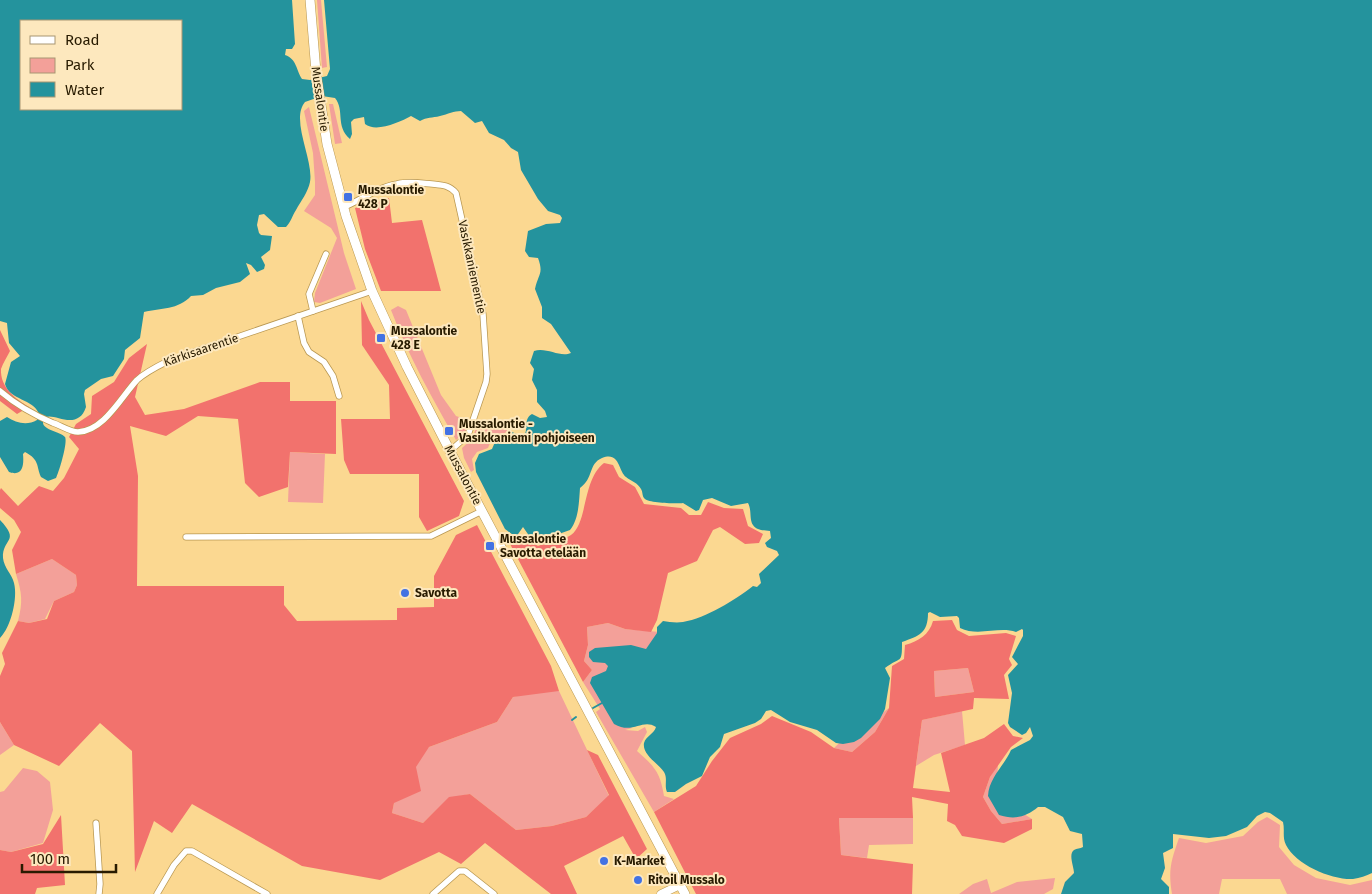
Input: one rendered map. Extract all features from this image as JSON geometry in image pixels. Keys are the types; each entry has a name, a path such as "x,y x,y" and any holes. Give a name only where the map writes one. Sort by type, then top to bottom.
{"main road":[{"name":"Mussalontie","path":"310,0 316,72 327,144 344,207 372,291 407,367 450,451 685,894"}],"street":[{"name":"Vasikkaniementie","path":"344,207 381,189 411,182 446,186 452,188 456,193 483,314 487,374 468,435 450,451"},
{"path":"312,311 309,294 326,254"},
{"name":"Kärkisaarentie","path":"0,391 32,413 50,422 76,432 90,430 99,424 137,380 150,369 170,360 372,291"},
{"path":"298,316 304,344 309,352 324,362 333,376 339,396"},
{"path":"186,537 431,536 482,511"},
{"path":"96,824 100,894"},
{"path":"157,894 174,865 186,851 192,851 266,894"},
{"path":"433,894 459,871 464,871 494,894"},
{"path":"661,894 680,885"}],"green space":[{"path":"317,0 321,0 327,67 322,68"},
{"path":"329,104 333,104 342,143 335,144"},
{"path":"309,107 344,253 356,289 320,303 314,302 315,293 337,238 331,228 304,211 315,195 313,153 304,111"},
{"path":"398,306 406,310 441,395 456,416 471,421 465,432 456,440 421,376 398,327 391,310"},
{"path":"478,423 509,430 490,443 488,448 477,452 472,459 474,470 471,472 464,458 462,448 472,439"},
{"path":"290,452 325,454 323,503 288,502"},
{"path":"52,559 76,575 77,585 74,592 54,601 45,619 29,623 18,621 21,598 16,574"},
{"path":"608,623 625,629 660,632 606,698 632,728 625,730 638,731 645,727 647,732 637,751 656,771 661,781 664,796 674,799 654,812 596,712 600,709 583,682 592,670 584,661 588,645 587,627"},
{"path":"968,668 974,692 935,697 934,671"},
{"path":"536,691 559,691 609,796 586,817 552,826 516,830 470,794 449,798 423,823 392,813 394,803 393,766 429,747 497,722 513,697"},
{"path":"889,708 875,732 852,752 834,748 854,729 868,724"},
{"path":"962,711 965,745 934,755 916,766 922,720"},
{"path":"0,722 14,745 0,755"},
{"path":"998,764 997,783 1019,811 1032,819 1002,824 991,811 983,797 990,777"},
{"path":"23,768 37,771 50,782 53,810 43,843 11,852 0,850 0,792 4,791"},
{"path":"1267,817 1280,825 1279,847 1294,865 1316,878 1350,885 1372,880 1372,894 1287,894 1280,879 1222,879 1219,894 1172,894 1171,866 1179,838 1206,843 1243,836 1258,822"},
{"path":"839,818 913,818 913,844 869,845 867,858 841,855"},
{"path":"1055,878 1053,889 1044,894 959,894 973,884 987,879 991,893 1017,882"}],"shaded area":[{"path":"389,198 392,223 422,220 441,291 381,291 365,249 355,208"},
{"path":"361,301 369,320 464,501 459,516 427,531 419,517 419,474 350,474 344,460 341,419 390,419 389,385 362,345"},
{"path":"0,330 10,351 1,369 3,382 14,396 29,407 17,414 0,401"},
{"path":"147,344 135,397 145,415 184,409 260,382 290,382 290,401 336,401 336,454 290,452 288,487 259,497 245,483 238,419 198,416 166,436 130,426 138,476 137,586 284,586 284,605 297,621 397,620 397,608 434,607 434,576 456,535 477,525 551,666 559,691 513,697 497,722 429,747 416,767 421,791 394,803 392,813 423,823 449,797 470,794 516,830 552,826 586,817 609,795 587,750 598,755 647,849 636,859 623,836 564,866 577,894 551,894 485,843 461,864 439,852 380,880 302,866 192,804 172,833 154,821 135,872 132,751 100,723 59,766 14,745 0,722 0,676 5,664 2,653 18,621 29,623 47,619 54,601 74,592 77,585 76,575 52,559 16,574 12,550 21,532 14,520 0,508 0,490 1,488 18,506 39,486 53,491 64,478 79,449 69,437 76,424 91,414 92,396 114,382 129,358"},
{"path":"604,463 613,465 619,477 635,487 644,504 681,508 689,515 701,515 708,502 724,508 743,509 748,526 763,534 759,543 745,544 720,527 713,530 697,561 668,573 657,620 651,632 625,629 608,623 587,627 588,645 584,661 592,670 583,682 509,542 522,537 538,546 571,535 580,521 592,480 597,470"},
{"path":"952,620 957,630 969,636 1006,633 1016,636 1009,659 1012,665 1004,675 1009,699 974,698 973,709 922,720 913,788 950,792 941,753 984,738 1004,724 1013,736 1023,738 1011,747 990,777 983,797 991,811 1002,824 1032,819 1032,829 1004,843 962,836 955,825 947,821 948,804 912,797 913,818 839,818 841,855 913,864 912,894 696,894 654,812 696,786 730,738 761,724 772,716 811,732 834,748 852,752 875,732 889,708 892,666 904,659 905,645 923,637 933,621","holes":["968,668 974,692 935,697 934,671"]},
{"path":"61,815 65,885 37,888 35,894 0,894 0,850 11,852 43,844"}],"water":[{"path":"0,0 292,0 295,44 292,49 286,49 285,55 292,59 302,79 310,80 327,76 330,69 324,0 1372,0 1372,873 1356,879 1345,879 1325,874 1306,865 1286,845 1283,822 1270,813 1265,812 1257,816 1247,827 1226,836 1209,838 1173,834 1173,848 1163,853 1165,868 1161,879 1169,887 1169,894 1061,894 1065,882 1074,873 1071,854 1074,850 1083,847 1082,834 1070,831 1063,817 1045,807 1038,807 1020,817 999,815 988,796 994,777 1011,750 1030,740 1033,736 1030,727 1022,735 1010,727 1008,723 1012,693 1008,675 1018,664 1012,657 1023,636 1023,630 1016,632 1009,630 967,631 960,628 957,616 940,617 930,612 921,633 902,642 901,657 885,668 890,678 885,709 880,719 861,738 854,742 836,743 817,730 790,722 771,710 766,711 761,719 755,723 724,734 720,747 710,757 702,776 675,792 667,792 664,772 648,755 644,747 645,741 656,727 646,724 627,728 614,724 590,683 592,677 606,671 608,666 605,663 593,662 589,657 589,652 595,648 631,645 646,649 657,633 657,627 663,621 683,622 701,617 738,597 753,586 757,587 761,583 759,574 779,555 777,551 767,547 765,543 771,538 770,531 759,530 752,524 748,503 731,506 712,498 703,500 699,510 696,511 683,503 663,503 648,500 644,498 642,490 638,485 623,474 618,463 612,457 602,458 598,461 580,488 577,515 570,530 539,541 530,537 523,527 516,537 505,529 476,472 475,463 479,454 492,449 495,442 512,432 524,436 528,418 532,414 540,418 547,417 545,411 537,402 537,390 532,380 534,369 530,363 534,351 544,350 562,354 571,353 551,324 542,318 542,307 535,289 540,271 540,263 538,258 529,257 525,251 528,231 546,224 560,223 562,218 560,215 548,211 538,199 521,170 518,152 511,148 504,140 489,133 482,121 475,123 461,111 420,121 411,116 395,124 381,127 365,124 364,117 354,119 351,122 352,134 350,139 343,129 338,103 335,98 322,96 305,102 301,110 300,119 309,163 310,182 306,193 286,227 278,227 264,214 259,215 257,225 259,233 272,236 270,250 261,257 265,265 264,269 257,272 251,265 246,263 250,274 240,282 216,288 203,295 191,296 181,304 169,308 144,312 140,338 125,350 124,359 113,376 101,379 85,390 86,407 82,415 70,420 52,417 44,419 44,426 63,435 66,440 56,478 48,481 41,477 37,463 25,452 23,454 22,469 17,473 9,472 0,457 0,421 7,417 14,421 29,423 37,420 39,414 32,405 12,394 5,384 11,362 20,356 9,343 7,323 0,321"},
{"path":"0,520 10,536 3,552 3,558 13,580 15,596 10,620 0,638"}],"waterway":[{"path":"593,708 602,703"},
{"path":"572,720 576,717"}],"place":[{"name":"Mussalontie 428 P","path":"348,197"},
{"name":"Mussalontie 428 E","path":"381,338"},
{"name":"Mussalontie - Vasikkaniemi pohjoiseen","path":"449,431"},
{"name":"Mussalontie Savotta etelään","path":"490,546"},
{"name":"Savotta","path":"405,593"},
{"name":"K-Market","path":"604,861"},
{"name":"Ritoil Mussalo","path":"638,880"}]}
